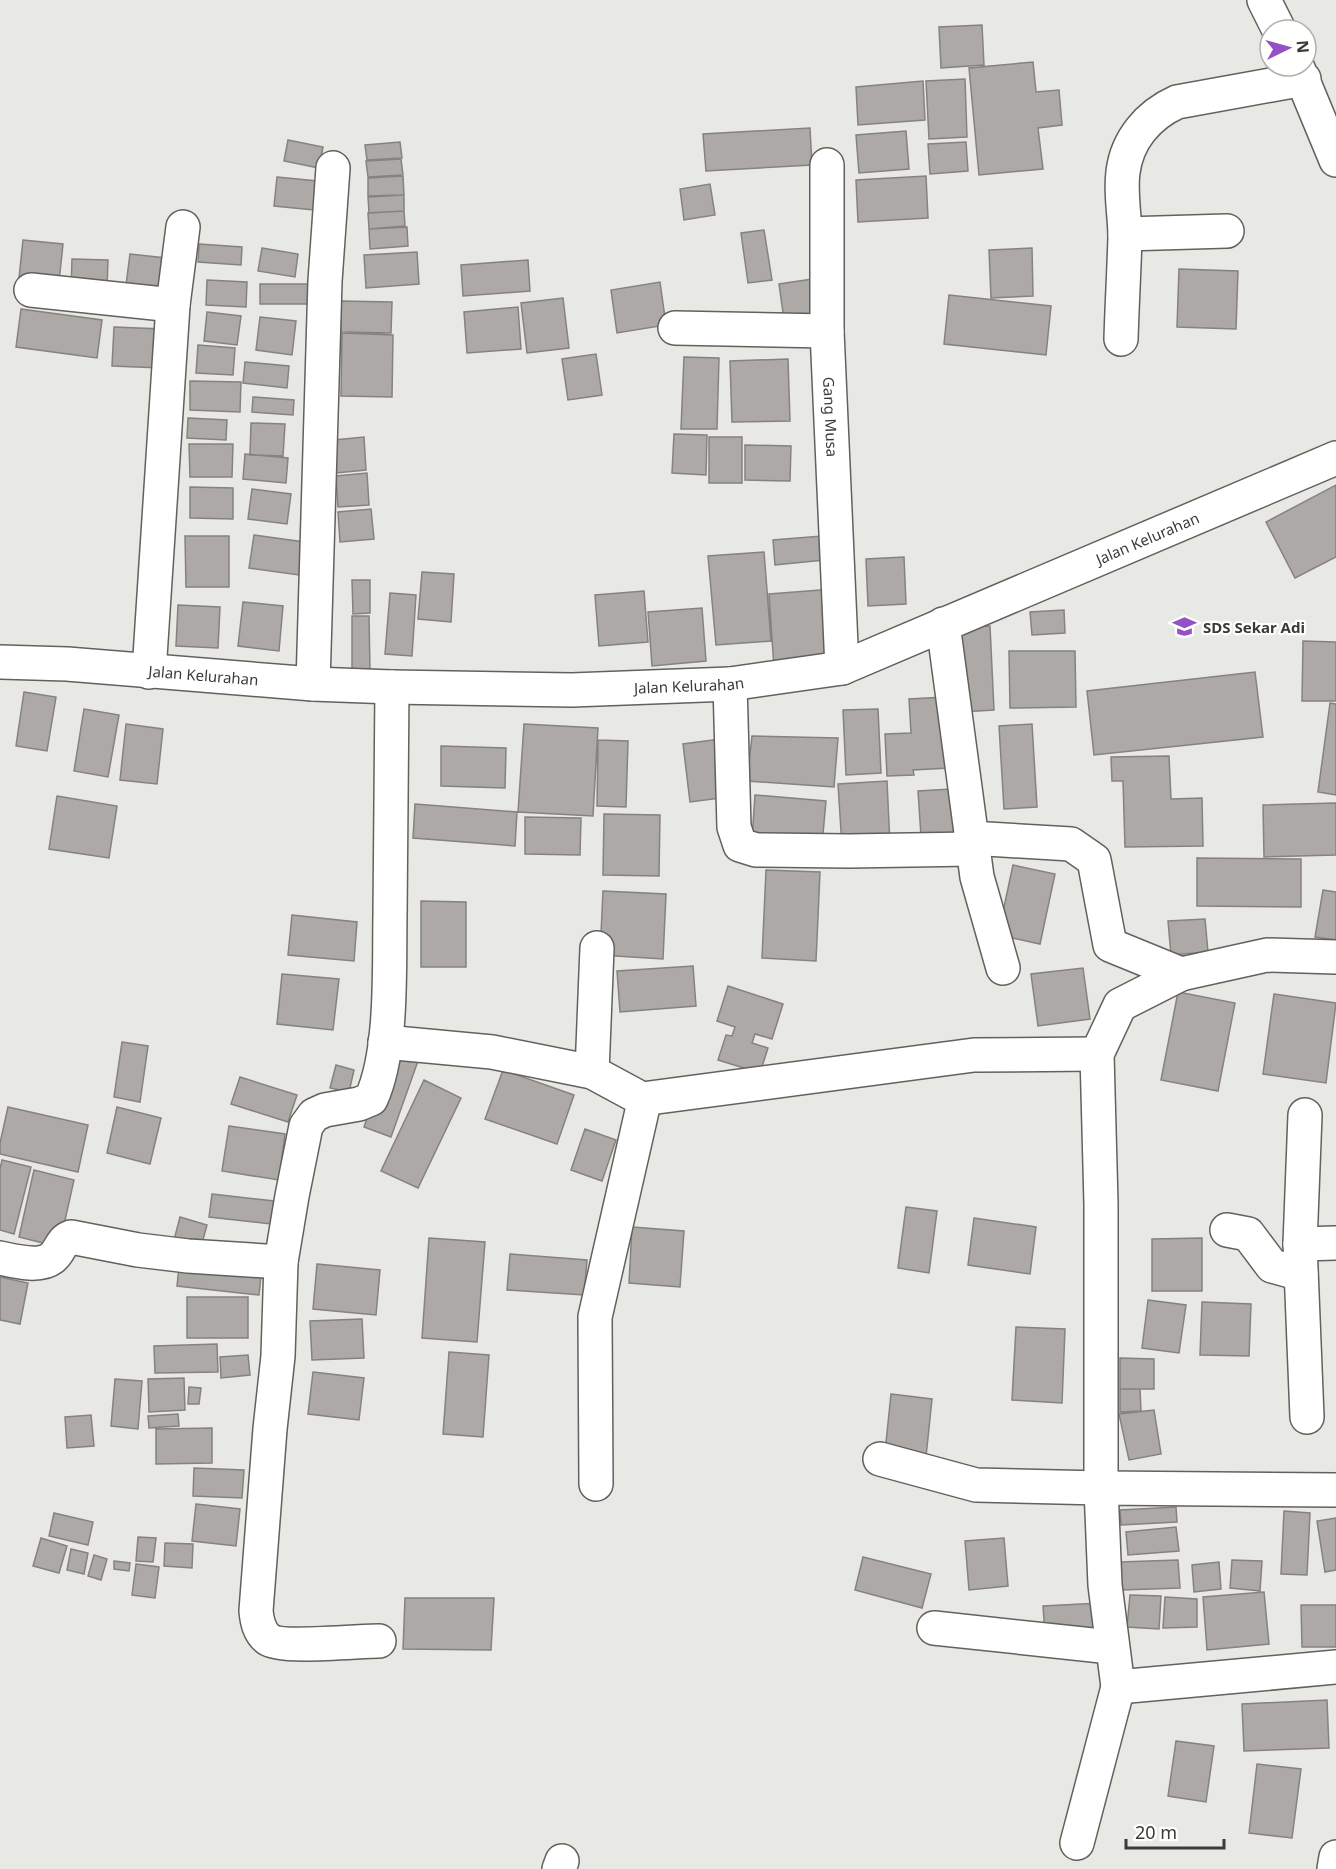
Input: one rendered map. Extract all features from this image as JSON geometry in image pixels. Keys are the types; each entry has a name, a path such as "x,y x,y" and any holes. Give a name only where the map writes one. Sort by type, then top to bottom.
{"street":[{"path":"1264,0 1274,18"},
{"path":"1121,339 1125,234 1122,174 1126,156 1141,128 1162,109 1177,102 1276,78"},
{"path":"1303,78 1336,160"},
{"name":"Gang Musa","path":"827,165 827,331 842,668"},
{"path":"313,684 325,281 333,168"},
{"path":"149,672 173,305 183,227"},
{"path":"1125,234 1227,231"},
{"path":"31,290 173,305"},
{"path":"675,328 827,331"},
{"name":"Jalan Kelurahan","path":"0,662 67,664 313,684 572,690 730,684 842,668 1336,458"},
{"path":"943,624 977,877 1004,968"},
{"path":"730,684 734,827 740,845 756,850 971,843 1071,844 1094,860 1110,945 1181,974"},
{"path":"379,1641 300,1644 274,1642 263,1634 258,1624 256,1611 278,1356 281,1262 306,1126 314,1115 325,1110 359,1104 371,1099 377,1086 385,1042 389,971 392,687"},
{"path":"592,1072 597,948"},
{"path":"1077,1843 1118,1687 1105,1585 1101,1488 1101,1204 1097,1054 1120,1005 1181,974 1267,955 1336,957"},
{"path":"385,1042 492,1052 592,1072 642,1099 974,1055 1097,1054"},
{"path":"596,1484 595,1317 642,1111 642,1099"},
{"path":"1305,1114 1301,1259 1307,1417"},
{"path":"1227,1230 1248,1234 1272,1266 1301,1259 1336,1243"},
{"path":"0,1258 31,1263 46,1260 52,1258 62,1242 71,1236 138,1250 281,1262"},
{"path":"880,1459 976,1485 1336,1490"},
{"path":"934,1628 1112,1647"},
{"path":"1118,1687 1336,1667"},
{"path":"1334,1869 1336,1857"}],"building":[{"path":"982,25 984,65 941,68 939,27"},
{"path":"1033,62 1036,92 1059,90 1062,125 1038,128 1043,169 979,175 969,68"},
{"path":"965,79 967,137 929,139 926,81"},
{"path":"923,81 925,120 858,125 856,87"},
{"path":"810,128 812,165 706,171 703,134"},
{"path":"906,131 909,169 859,173 856,135"},
{"path":"288,140 323,147 319,168 284,161"},
{"path":"400,142 402,158 367,160 365,145"},
{"path":"966,142 968,171 930,174 928,144"},
{"path":"401,159 403,175 368,177 366,161"},
{"path":"403,176 404,195 368,196 368,178"},
{"path":"926,176 928,218 858,222 856,180"},
{"path":"277,177 317,181 314,210 274,206"},
{"path":"710,184 715,215 684,220 680,189"},
{"path":"404,195 404,211 369,213 368,197"},
{"path":"404,211 405,226 369,229 368,213"},
{"path":"407,227 408,246 370,249 369,229"},
{"path":"764,230 772,280 748,283 741,233"},
{"path":"23,240 63,244 59,282 19,278"},
{"path":"199,244 242,247 241,265 198,262"},
{"path":"262,248 298,254 295,277 258,271"},
{"path":"1032,248 1033,296 991,298 989,250"},
{"path":"417,252 419,284 366,288 364,255"},
{"path":"130,254 166,258 162,289 126,285"},
{"path":"72,259 108,260 107,290 71,289"},
{"path":"528,260 530,291 463,296 461,265"},
{"path":"1179,269 1238,271 1236,329 1177,327"},
{"path":"819,278 824,314 784,320 779,284"},
{"path":"207,280 247,282 246,307 206,305"},
{"path":"660,282 666,325 617,333 611,290"},
{"path":"260,284 308,284 309,304 260,304"},
{"path":"949,295 1051,306 1046,355 944,344"},
{"path":"563,298 569,348 527,353 521,303"},
{"path":"341,301 392,302 391,333 341,332"},
{"path":"518,307 521,349 467,353 464,312"},
{"path":"21,309 102,320 97,358 16,347"},
{"path":"207,312 241,316 237,345 204,341"},
{"path":"260,317 296,321 292,355 256,350"},
{"path":"114,327 163,329 161,368 112,366"},
{"path":"342,333 393,335 392,397 341,396"},
{"path":"198,345 235,348 233,375 196,373"},
{"path":"596,354 602,395 568,400 562,359"},
{"path":"684,357 719,358 717,429 681,429"},
{"path":"788,359 790,421 732,422 730,361"},
{"path":"245,362 289,366 287,388 243,383"},
{"path":"190,381 241,382 240,412 190,410"},
{"path":"253,397 294,400 293,415 252,412"},
{"path":"188,418 227,420 226,440 187,438"},
{"path":"251,423 285,424 283,456 250,455"},
{"path":"674,434 707,435 706,475 672,473"},
{"path":"364,437 366,470 336,473 334,440"},
{"path":"709,437 742,437 742,483 709,483"},
{"path":"189,444 233,444 232,477 190,477"},
{"path":"745,445 791,446 790,481 745,480"},
{"path":"245,454 288,458 286,483 243,479"},
{"path":"367,473 369,505 338,507 336,476"},
{"path":"1336,485 1336,557 1295,578 1266,522"},
{"path":"190,487 233,488 233,519 190,518"},
{"path":"252,489 291,494 287,524 248,519"},
{"path":"371,509 374,539 340,542 338,512"},
{"path":"254,535 304,542 299,575 249,568"},
{"path":"185,536 229,536 229,587 186,587"},
{"path":"822,536 824,560 775,565 773,540"},
{"path":"764,552 771,641 716,645 708,556"},
{"path":"904,557 906,604 868,606 866,559"},
{"path":"422,572 454,574 451,622 418,619"},
{"path":"352,580 370,580 370,613 353,614"},
{"path":"833,589 839,663 774,668 769,594"},
{"path":"644,591 648,642 599,646 595,595"},
{"path":"390,593 416,595 412,656 385,654"},
{"path":"243,602 283,606 279,651 238,646"},
{"path":"178,605 220,607 218,648 176,646"},
{"path":"702,608 706,661 652,666 648,612"},
{"path":"1064,610 1065,633 1032,635 1030,612"},
{"path":"352,616 369,616 370,670 352,670"},
{"path":"990,626 994,710 962,712 957,628"},
{"path":"1303,641 1336,642 1336,701 1302,701"},
{"path":"1009,651 1075,651 1076,707 1010,708"},
{"path":"1255,672 1263,737 1094,755 1087,691"},
{"path":"24,692 56,697 47,751 16,746"},
{"path":"945,697 949,768 913,770 914,775 887,776 885,734 911,733 909,699"},
{"path":"1330,703 1336,704 1336,795 1318,792"},
{"path":"84,709 119,715 108,777 74,771"},
{"path":"878,709 881,773 846,775 843,710"},
{"path":"126,724 163,729 157,784 120,780"},
{"path":"524,724 598,728 593,816 518,812"},
{"path":"1032,724 1037,807 1004,809 999,726"},
{"path":"752,736 838,738 834,787 747,781"},
{"path":"720,739 728,797 690,802 683,744"},
{"path":"598,740 628,741 626,807 597,806"},
{"path":"441,746 506,748 505,788 441,786"},
{"path":"1169,756 1171,799 1202,798 1203,846 1125,847 1123,781 1112,781 1111,757"},
{"path":"887,781 890,845 842,847 838,784"},
{"path":"951,789 954,834 921,836 918,791"},
{"path":"755,795 826,801 822,845 752,839"},
{"path":"57,796 117,806 109,858 49,849"},
{"path":"1336,803 1336,855 1264,857 1263,805"},
{"path":"415,804 517,812 515,846 413,838"},
{"path":"604,814 660,815 659,876 603,875"},
{"path":"525,817 581,818 580,855 525,854"},
{"path":"1197,858 1301,859 1301,907 1197,906"},
{"path":"1013,865 1055,874 1040,944 998,935"},
{"path":"766,870 820,872 816,961 762,958"},
{"path":"1323,890 1336,892 1336,940 1315,937"},
{"path":"603,891 666,894 663,959 600,955"},
{"path":"421,901 466,902 466,967 421,967"},
{"path":"292,915 357,922 354,961 288,955"},
{"path":"1205,919 1208,952 1171,955 1168,921"},
{"path":"693,966 696,1006 620,1012 617,971"},
{"path":"1083,968 1090,1019 1038,1026 1031,974"},
{"path":"282,974 339,979 333,1030 277,1024"},
{"path":"728,986 783,1004 772,1039 755,1034 752,1043 768,1048 760,1073 718,1060 726,1035 732,1036 735,1027 717,1021"},
{"path":"1178,992 1235,1003 1218,1091 1161,1080"},
{"path":"1274,994 1336,1003 1326,1083 1263,1074"},
{"path":"122,1042 148,1046 140,1102 114,1097"},
{"path":"390,1051 418,1061 391,1137 364,1127"},
{"path":"336,1065 354,1070 349,1092 330,1088"},
{"path":"503,1070 574,1095 557,1144 485,1119"},
{"path":"240,1077 297,1095 288,1122 231,1104"},
{"path":"424,1080 461,1098 418,1188 381,1171"},
{"path":"8,1107 88,1125 78,1172 0,1154 0,1143"},
{"path":"117,1107 161,1118 150,1164 107,1153"},
{"path":"229,1126 285,1134 279,1180 222,1171"},
{"path":"585,1129 616,1140 602,1181 571,1170"},
{"path":"2,1160 31,1167 14,1234 0,1230"},
{"path":"34,1170 74,1180 59,1247 19,1237"},
{"path":"212,1194 274,1201 271,1224 209,1217"},
{"path":"906,1207 937,1211 929,1273 898,1268"},
{"path":"180,1217 207,1225 201,1247 174,1240"},
{"path":"974,1218 1036,1227 1030,1274 968,1265"},
{"path":"632,1227 684,1231 680,1287 629,1283"},
{"path":"429,1238 485,1242 477,1342 422,1338"},
{"path":"1202,1238 1202,1291 1152,1291 1152,1239"},
{"path":"510,1254 587,1260 584,1295 507,1290"},
{"path":"180,1257 262,1266 259,1295 177,1286"},
{"path":"317,1264 380,1270 376,1315 313,1309"},
{"path":"0,1277 28,1283 20,1324 0,1320"},
{"path":"187,1297 248,1297 248,1338 187,1338"},
{"path":"1148,1300 1186,1305 1179,1353 1142,1348"},
{"path":"1202,1302 1251,1304 1249,1356 1200,1355"},
{"path":"362,1319 364,1358 312,1360 310,1321"},
{"path":"1016,1327 1065,1329 1062,1403 1012,1400"},
{"path":"217,1344 218,1372 155,1373 154,1346"},
{"path":"449,1352 489,1355 483,1437 443,1434"},
{"path":"248,1355 250,1375 221,1378 220,1357"},
{"path":"1120,1358 1154,1359 1154,1389 1120,1389"},
{"path":"313,1372 364,1378 359,1420 308,1414"},
{"path":"184,1378 185,1410 149,1412 148,1379"},
{"path":"115,1379 142,1381 138,1429 111,1426"},
{"path":"189,1387 201,1388 199,1404 188,1404"},
{"path":"1120,1389 1140,1389 1141,1411 1120,1412"},
{"path":"891,1394 932,1399 926,1457 885,1452"},
{"path":"1154,1410 1161,1454 1129,1460 1119,1414"},
{"path":"178,1414 179,1426 149,1428 148,1416"},
{"path":"91,1415 94,1446 67,1448 65,1417"},
{"path":"212,1428 212,1463 156,1464 156,1429"},
{"path":"194,1468 244,1470 242,1498 193,1496"},
{"path":"196,1504 240,1509 236,1546 192,1541"},
{"path":"1176,1507 1177,1522 1121,1525 1120,1510"},
{"path":"1284,1511 1310,1513 1307,1575 1281,1574"},
{"path":"54,1513 93,1522 88,1545 49,1536"},
{"path":"1336,1518 1336,1570 1325,1572 1317,1521"},
{"path":"1176,1527 1179,1551 1128,1555 1126,1532"},
{"path":"138,1537 156,1538 153,1562 136,1561"},
{"path":"41,1538 67,1546 59,1573 33,1566"},
{"path":"1004,1538 1008,1586 969,1590 965,1541"},
{"path":"165,1543 193,1544 192,1568 164,1566"},
{"path":"71,1549 88,1553 84,1574 67,1570"},
{"path":"94,1555 107,1559 101,1580 88,1576"},
{"path":"863,1557 931,1574 922,1608 855,1590"},
{"path":"1178,1560 1180,1588 1122,1590 1120,1562"},
{"path":"1232,1560 1262,1561 1260,1591 1230,1588"},
{"path":"114,1561 130,1563 129,1571 114,1569"},
{"path":"1219,1562 1221,1589 1194,1592 1192,1565"},
{"path":"136,1564 159,1567 155,1598 132,1595"},
{"path":"1264,1592 1269,1644 1207,1650 1203,1597"},
{"path":"1130,1595 1161,1596 1159,1629 1127,1627"},
{"path":"1165,1597 1197,1599 1197,1627 1163,1628"},
{"path":"405,1598 494,1598 491,1650 403,1649"},
{"path":"1100,1603 1102,1630 1045,1634 1043,1606"},
{"path":"1301,1605 1336,1605 1336,1647 1302,1647"},
{"path":"1327,1700 1329,1748 1244,1751 1242,1704"},
{"path":"1176,1741 1214,1746 1206,1802 1168,1796"},
{"path":"1257,1764 1301,1769 1292,1838 1249,1833"}],"place":[{"name":"SDS Sekar Adi","path":"1185,627"}]}
